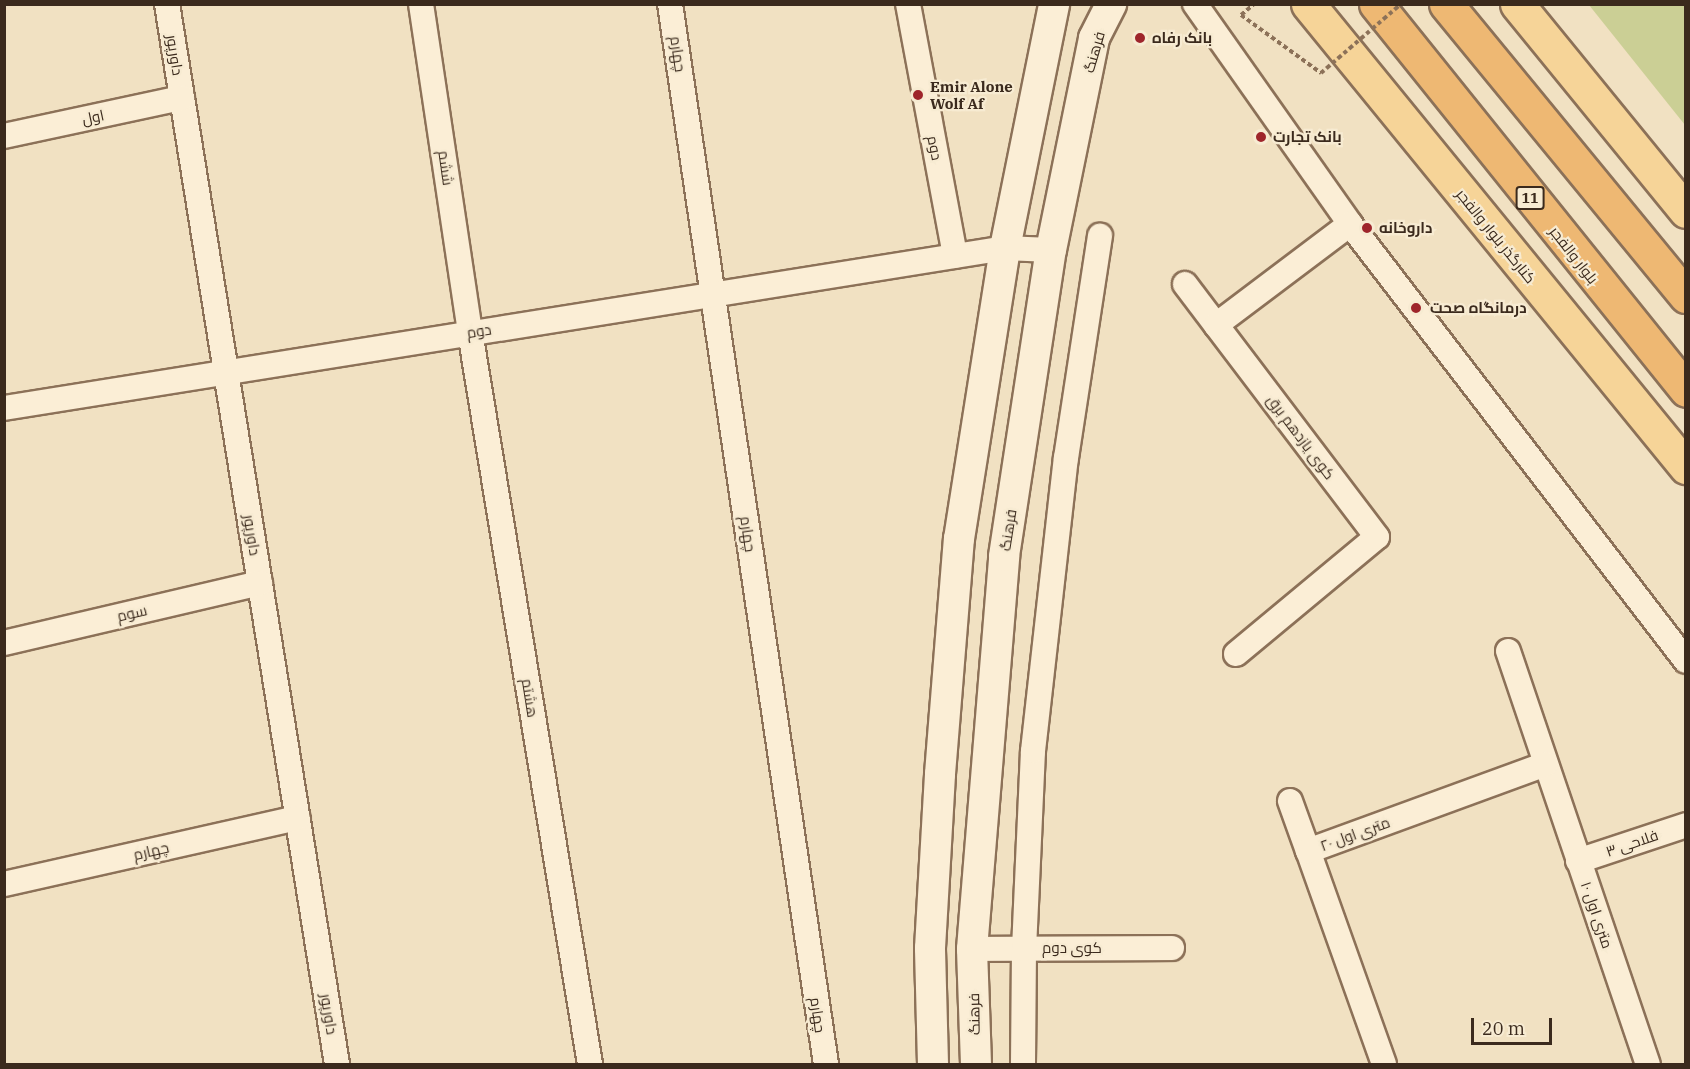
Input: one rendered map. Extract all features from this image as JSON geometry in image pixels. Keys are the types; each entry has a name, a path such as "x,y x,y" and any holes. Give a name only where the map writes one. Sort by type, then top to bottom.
{"highway":[{"name":"بلوار والفجر","path":"1376,4 1604,291 1686,390"},
{"path":"1446,4 1686,296"},
{"path":"1604,291 1686,411"}],"main road":[{"name":"کنارگذر بلوار والفجر","path":"1308,4 1686,467"},
{"path":"1517,4 1686,211"}],"street":[{"name":"داورپور","path":"167,4 298,818 333,1064"},
{"name":"ششم","path":"421,4 470,332"},
{"name":"چهارم","path":"670,4 826,1065"},
{"name":"دوم","path":"908,4 955,256"},
{"path":"933,1065 930,948 940,774 958,551 1005,248 1054,4"},
{"name":"فرهنگ","path":"976,1065 972,949 1004,556 1052,250 1094,38 1111,4"},
{"path":"1195,4 1350,224 1686,661"},
{"name":"اول","path":"4,136 182,98"},
{"path":"1185,284 1216,325 1350,224"},
{"path":"1023,1065 1024,949 1033,751 1066,458 1100,236"},
{"name":"دوم","path":"4,408 1005,248 1052,250"},
{"name":"کوی یازدهم برق","path":"1216,325 1377,537 1236,654"},
{"name":"هشتم","path":"470,332 590,1065"},
{"name":"سوم","path":"4,643 260,583"},
{"name":"۱۰ متری اول","path":"1508,651 1648,1065"},
{"name":"۲۰ متری اول","path":"1384,1065 1308,851 1546,764"},
{"path":"1290,801 1308,851"},
{"name":"چهارم","path":"4,884 298,818"},
{"name":"فلاحی ۳","path":"1578,861 1686,825"},
{"name":"کوی دوم","path":"972,949 1173,948"}],"path":[{"path":"1240,15 1321,73 1401,4"}],"green space":[{"path":"1589,5 1685,5 1685,125"}],"place":[{"name":"بانک رفاه","path":"1140,38"},
{"name":"Emir Alone Wolf Af","path":"918,95"},
{"name":"بانک تجارت","path":"1261,137"},
{"name":"داروخانه","path":"1367,228"},
{"name":"درمانگاه صحت","path":"1416,308"}]}
